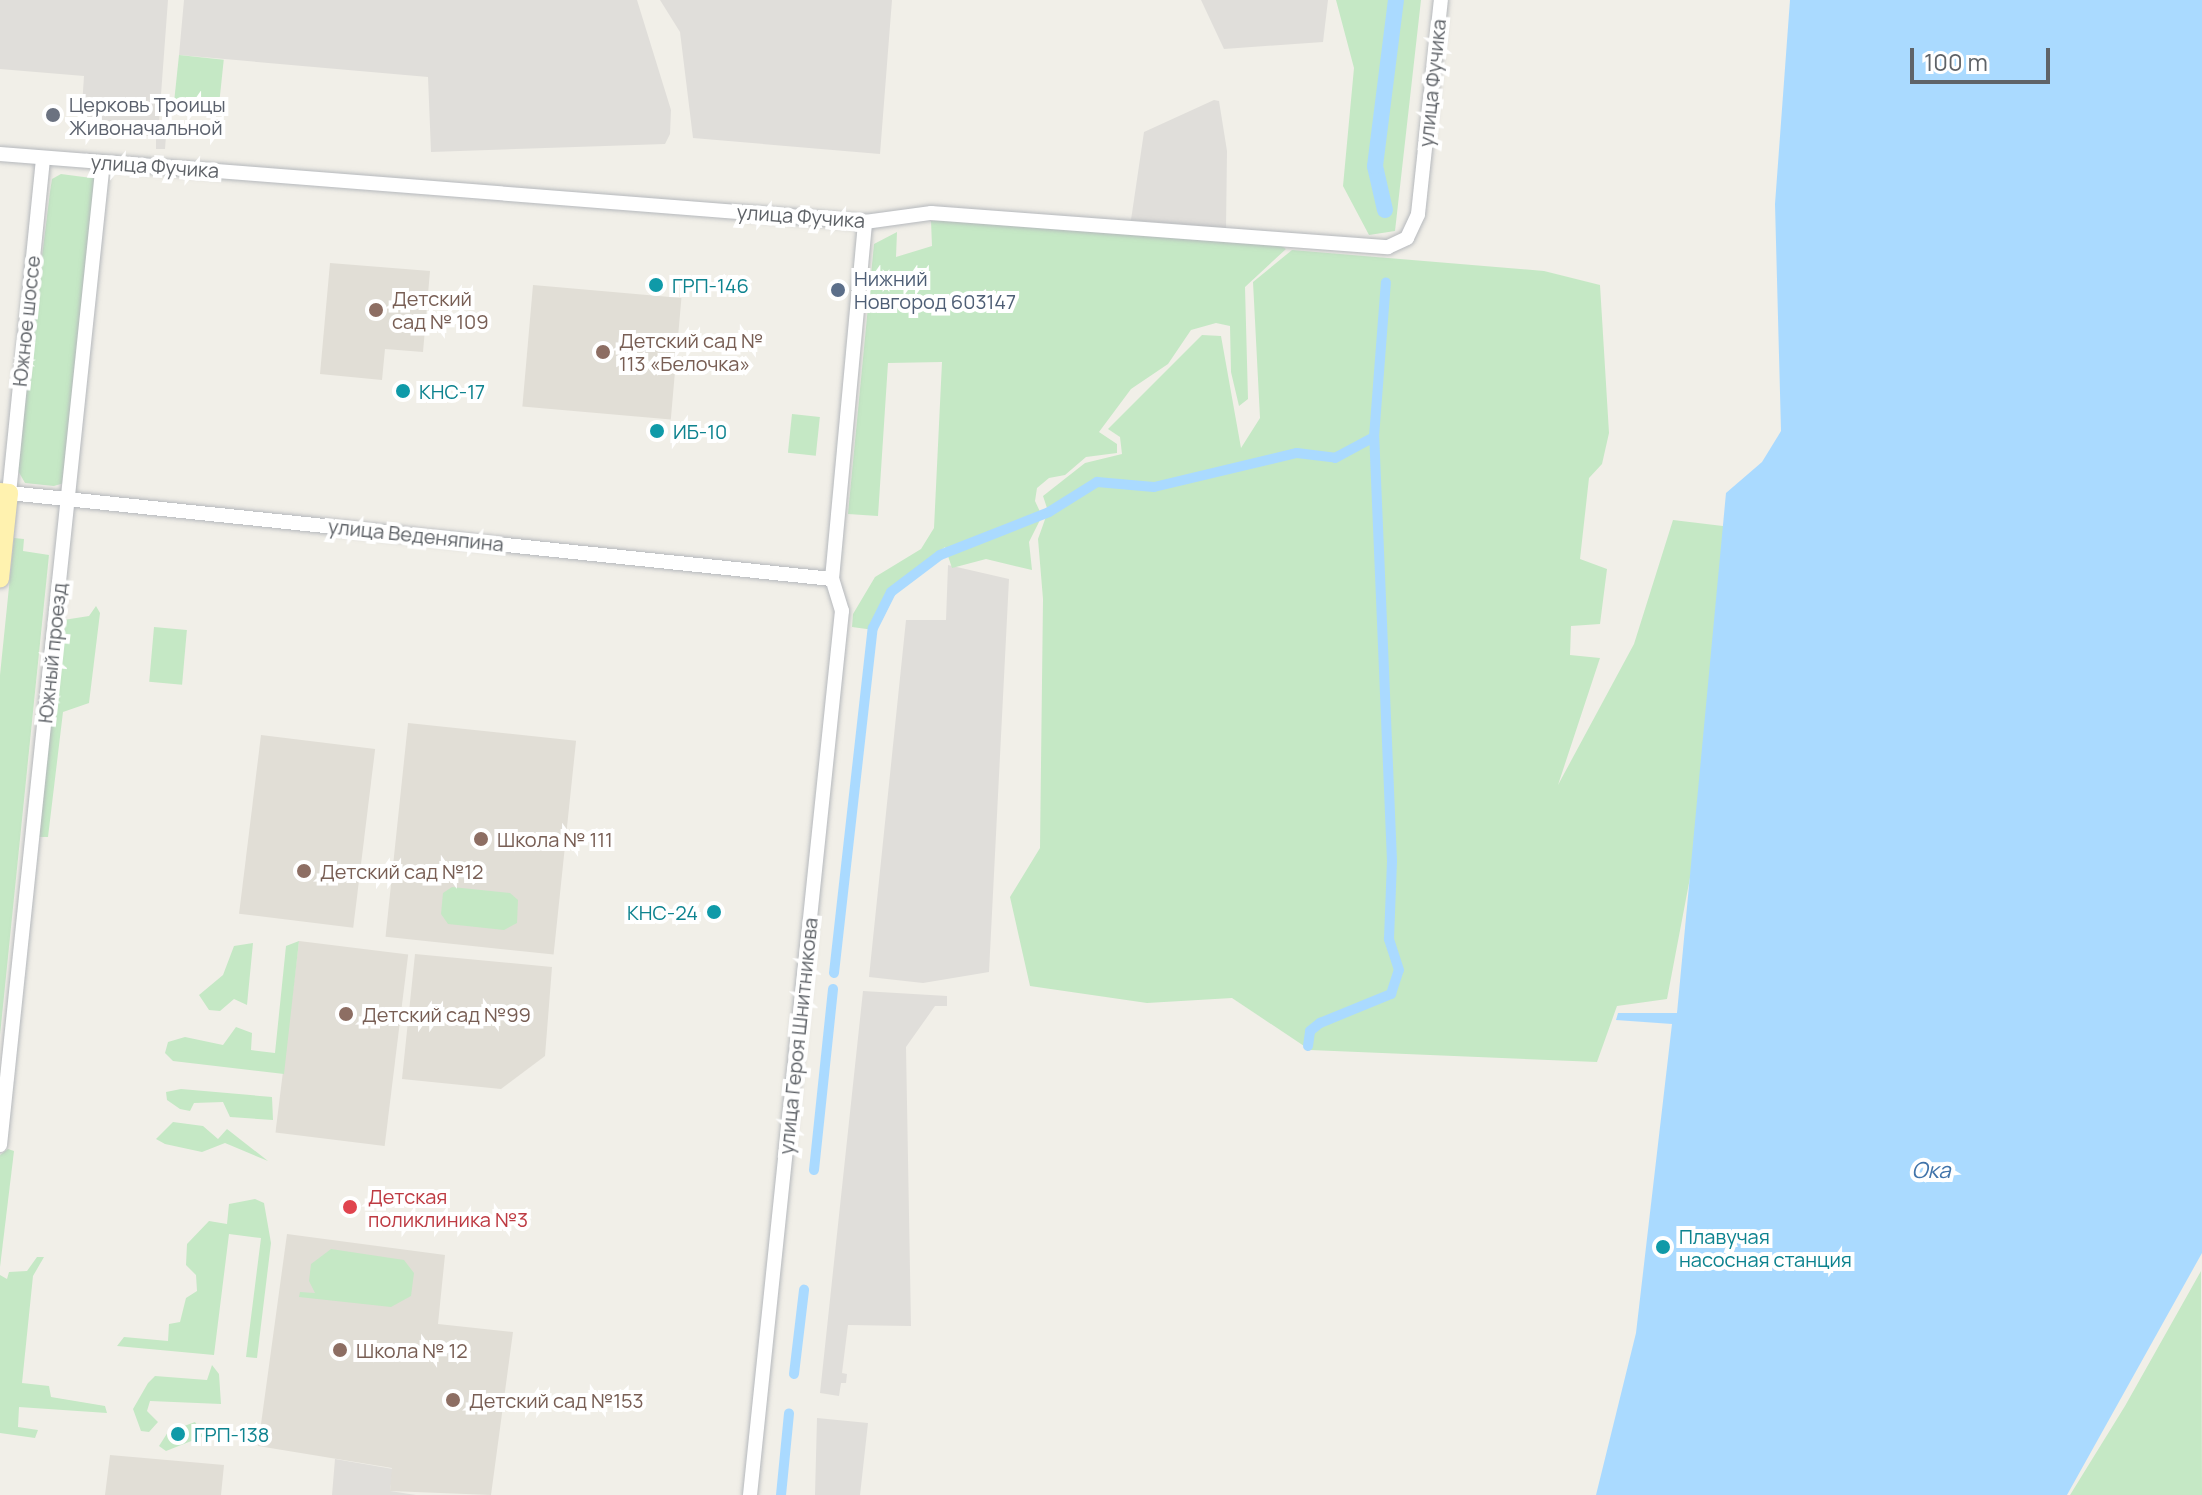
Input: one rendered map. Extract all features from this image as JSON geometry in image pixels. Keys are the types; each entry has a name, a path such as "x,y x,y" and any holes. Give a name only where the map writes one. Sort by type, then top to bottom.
{"main road":[{"name":"Южное шоссе","path":"0,579 4,492"}],"street":[{"name":"улица Фучика","path":"0,154 865,222 931,213 1374,247 1399,243 1414,227 1418,214 1441,0"},
{"name":"Южное шоссе","path":"4,492 43,159"},
{"name":"Южный проезд","path":"0,1145 103,162"},
{"name":"улица Героя Шнитникова","path":"750,1495 842,611 832,579 865,222"},
{"name":"улица Веденяпина","path":"4,492 832,579"}],"shaded area":[{"path":"0,0 168,0 158,135 166,136 165,149 156,149 156,136 80,136 84,76 0,69"},
{"path":"184,0 637,0 671,110 670,134 665,144 431,152 428,77 179,55"},
{"path":"660,0 892,0 880,154 693,138 680,32"},
{"path":"1201,0 1328,0 1323,42 1224,49"},
{"path":"1214,100 1219,101 1227,151 1226,228 1131,220 1144,132"},
{"name":"Детский сад № 109","path":"330,263 430,271 423,352 385,349 382,380 320,374"},
{"name":"Детский сад № 113 «Белочка»","path":"533,285 681,298 671,420 522,407"},
{"path":"948,565 1009,579 989,972 923,983 869,977 906,620 946,620"},
{"name":"Школа № 111","path":"408,723 576,741 554,954 386,937"},
{"name":"Детский сад №12","path":"261,735 375,749 353,928 239,914"},
{"name":"Детский сад №99","path":"299,941 408,954 385,1146 275,1133"},
{"path":"415,954 552,967 545,1056 501,1089 402,1079"},
{"path":"863,991 947,996 947,1006 935,1006 906,1047 911,1326 848,1325 842,1373 847,1374 846,1383 841,1383 839,1396 820,1393"},
{"name":"Школа № 12","path":"287,1234 445,1255 438,1324 513,1332 491,1495 390,1491 392,1468 258,1446"},
{"path":"817,1418 868,1423 860,1495 815,1495"},
{"path":"110,1455 224,1465 221,1495 105,1495"},
{"path":"335,1459 393,1469 390,1491 416,1495 332,1495"}],"green space":[{"path":"1336,0 1421,0 1395,231 1369,235 1343,186 1354,68"},
{"path":"179,55 224,60 218,111 174,107"},
{"path":"61,174 99,179 64,483 54,486 25,483 16,467 50,192 52,179"},
{"path":"980,217 1280,245 1286,249 1245,287 1248,399 1239,406 1231,372 1230,326 1216,323 1191,330 1168,364 1131,389 1099,432 1117,444 1117,453 1086,457 1065,475 1049,478 1037,488 1035,501 1042,516 1029,542 1032,570 986,559 952,568 945,547 897,583 874,630 852,627 853,614 875,577 921,549 934,528 942,362 888,363 878,516 848,514 874,244 897,232 896,257 932,246 931,221"},
{"path":"1292,250 1544,271 1600,285 1609,433 1602,464 1589,478 1580,559 1607,569 1600,624 1571,626 1570,655 1600,658 1558,785 1634,644 1673,520 1756,530 1667,999 1617,1006 1597,1062 1310,1050 1232,998 1147,1003 1030,986 1010,897 1040,848 1043,599 1038,539 1048,511 1043,496 1085,463 1122,454 1120,437 1108,429 1202,335 1221,336 1241,448 1260,418 1253,282"},
{"path":"792,414 820,417 816,456 788,453"},
{"path":"14,538 24,539 23,551 49,555 0,1035 0,675"},
{"path":"96,606 100,613 89,703 63,712 48,837 33,837 57,621 89,616"},
{"path":"154,627 187,630 182,685 149,682"},
{"path":"452,887 510,893 518,900 517,923 504,930 448,924 441,914 443,893"},
{"path":"299,941 284,1074 173,1061 165,1053 168,1042 185,1037 223,1045 236,1027 252,1033 251,1050 275,1053 286,946"},
{"path":"253,943 247,1005 234,999 220,1011 209,1010 199,995 223,975 234,946"},
{"path":"181,1089 272,1097 273,1120 230,1117 223,1102 194,1103 190,1111 180,1109 167,1100 166,1092"},
{"path":"173,1122 203,1126 218,1139 227,1129 268,1161 225,1143 202,1152 156,1139"},
{"path":"8,1149 14,1151 0,1267 0,1155"},
{"path":"255,1199 264,1203 271,1243 257,1358 246,1357 261,1238 229,1234 214,1355 117,1346 124,1337 168,1341 169,1324 180,1322 186,1298 197,1291 196,1275 186,1265 187,1244 209,1221 227,1224 229,1204"},
{"path":"331,1249 404,1260 414,1273 411,1296 391,1307 299,1297 300,1292 315,1293 309,1281 311,1264"},
{"path":"37,1257 44,1257 33,1276 22,1383 49,1386 51,1397 105,1406 107,1413 19,1407 18,1427 38,1430 35,1438 0,1433 0,1275 7,1279 9,1272 27,1271"},
{"path":"2201,1271 2202,1495 2070,1495 2125,1406"},
{"path":"212,1365 219,1374 221,1404 150,1401 147,1411 158,1422 149,1432 141,1431 133,1409 155,1376 207,1380"},
{"path":"195,1422 204,1436 166,1451 159,1446 168,1432"}],"water":[{"name":"Ока","path":"1790,0 2202,0 2202,1253 2067,1495 1596,1495 1636,1333 1672,1024 1616,1020 1618,1013 1677,1013 1726,493 1762,462 1781,431 1775,204"}],"waterway":[{"path":"1385,210 1375,166 1396,0"},
{"path":"834,973 873,628 891,592 940,555 1049,512 1097,482 1154,487 1297,453 1335,458 1374,437 1386,282"},
{"path":"1308,1046 1310,1031 1320,1023 1391,994 1399,970 1389,939 1392,861 1374,437"},
{"path":"814,1170 833,989"},
{"path":"794,1374 804,1290"},
{"path":"781,1495 789,1413"}],"place":[{"name":"Церковь Троицы Живоначальной","path":"53,115"},
{"name":"ГРП-146","path":"656,285"},
{"name":"Нижний Новгород 603147","path":"838,290"},
{"name":"Детский сад № 109","path":"376,310"},
{"name":"Детский сад № 113 «Белочка»","path":"603,352"},
{"name":"КНС-17","path":"403,391"},
{"name":"ИБ-10","path":"657,431"},
{"name":"Школа № 111","path":"481,839"},
{"name":"Детский сад №12","path":"304,871"},
{"name":"КНС-24","path":"714,912"},
{"name":"Детский сад №99","path":"346,1014"},
{"name":"Детская поликлиника №3","path":"350,1207"},
{"name":"Плавучая насосная станция","path":"1663,1247"},
{"name":"Школа № 12","path":"340,1350"},
{"name":"Детский сад №153","path":"453,1400"},
{"name":"ГРП-138","path":"178,1434"}]}
